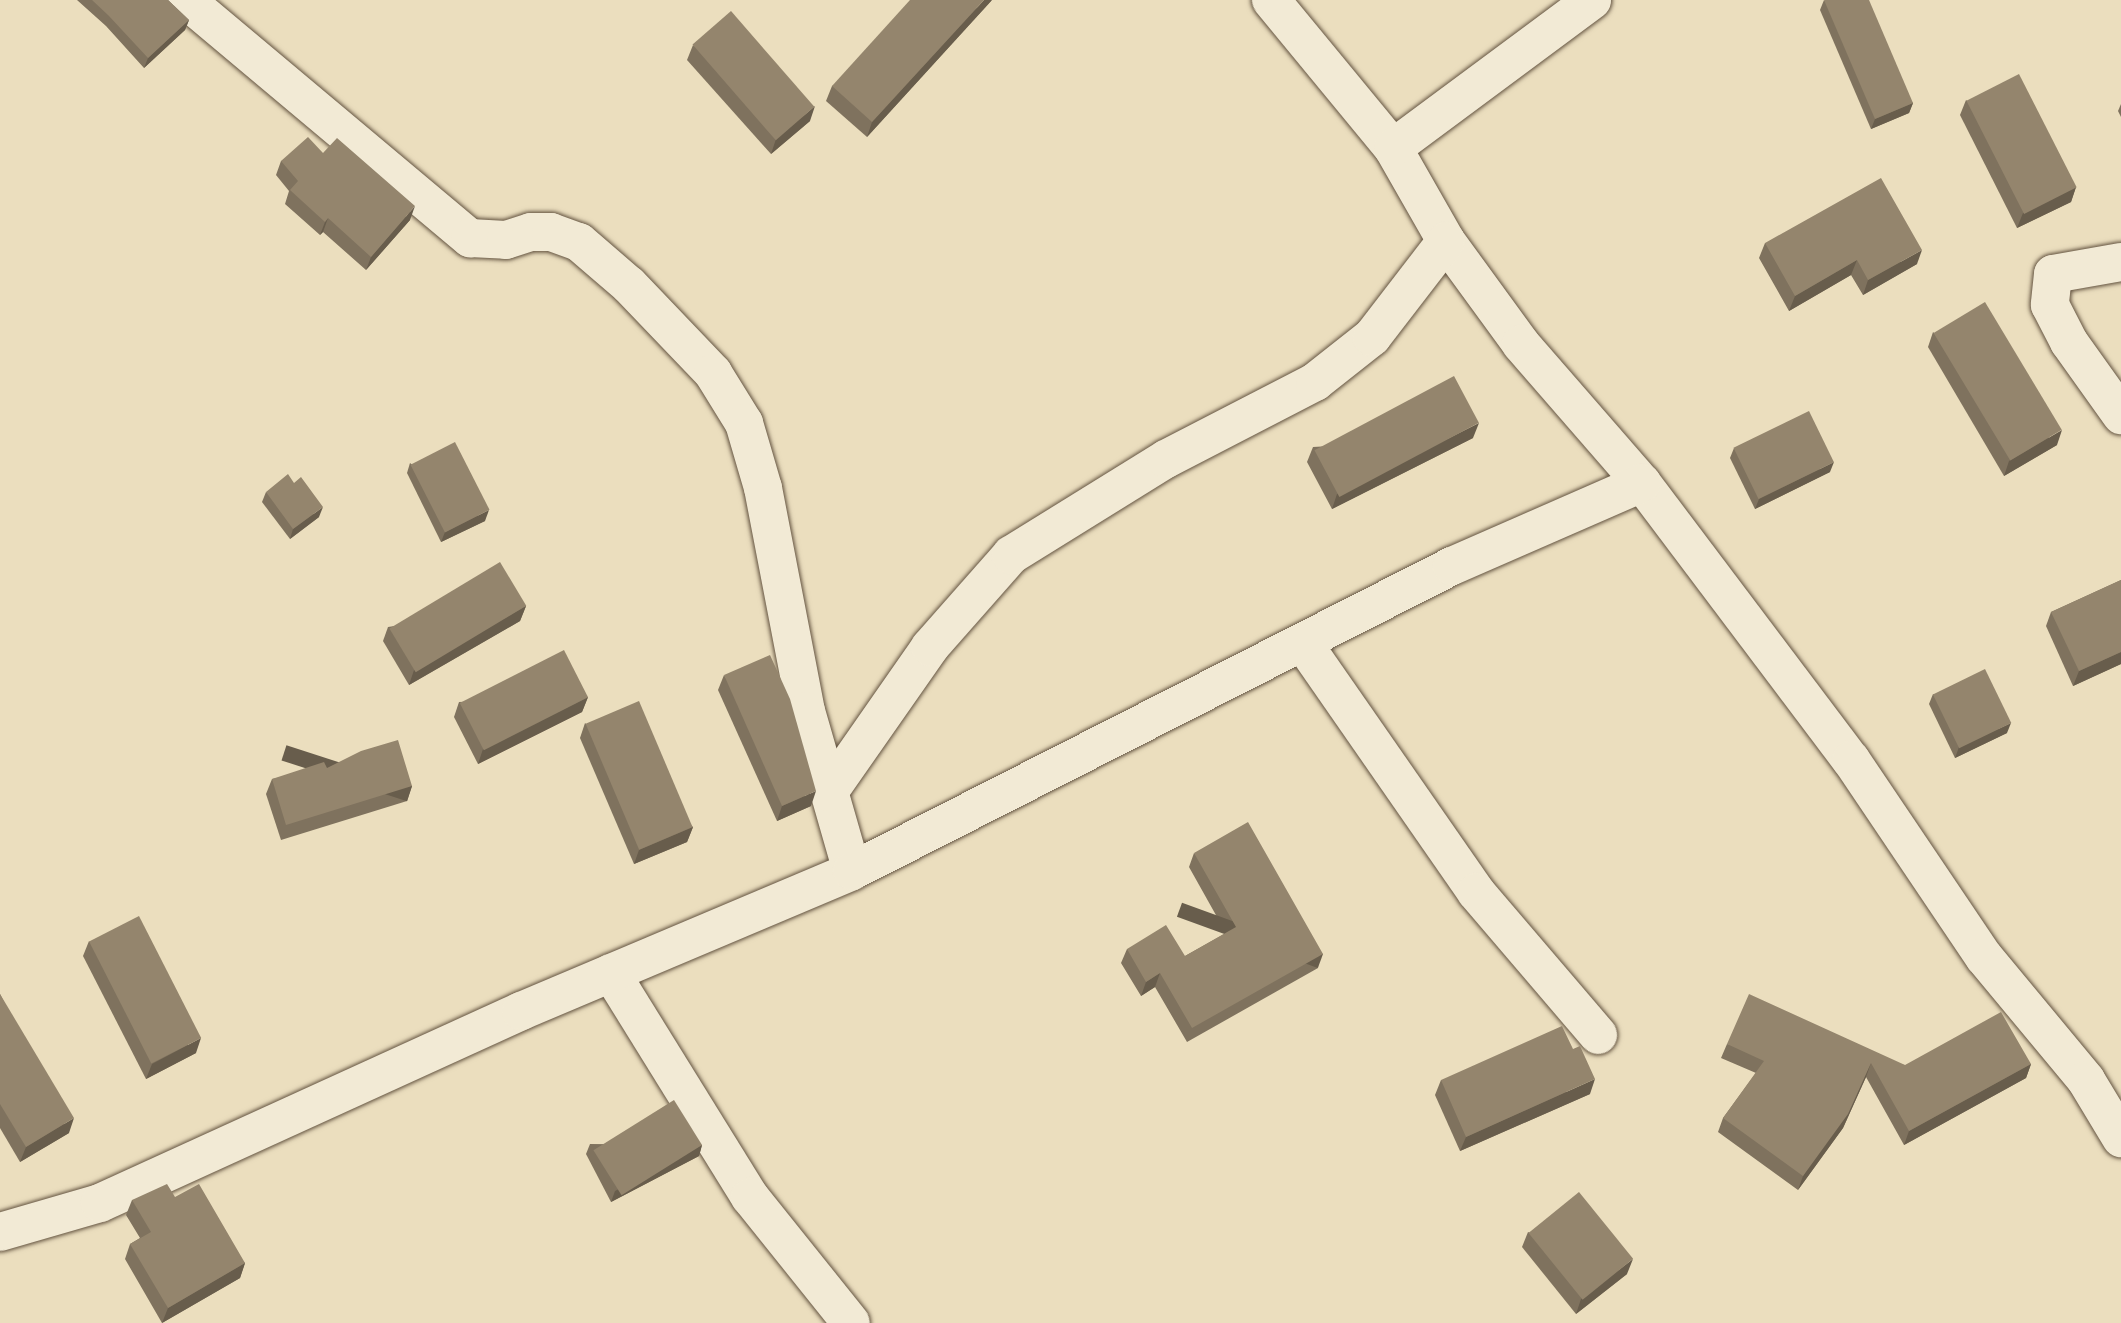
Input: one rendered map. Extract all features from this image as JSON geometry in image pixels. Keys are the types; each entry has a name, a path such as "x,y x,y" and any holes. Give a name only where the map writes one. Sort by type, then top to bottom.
{"street":[{"path":"186,0 470,238 506,240 531,232 551,232 579,242 629,285 713,373 744,423 763,488 806,711 852,871"},
{"path":"1271,0 1393,148 1446,241 1521,344 1642,483 1851,760 1984,957 2087,1080 2121,1138"},
{"path":"1393,148 1592,0"},
{"path":"829,792 930,647 1012,555 1166,458 1315,382 1372,337 1446,241"},
{"path":"2121,262 2053,274 2050,305 2069,342 2121,415"},
{"path":"0,1232 100,1203 611,973 852,871 1452,566 1642,483"},
{"path":"1303,643 1476,892 1598,1035"},
{"path":"611,973 750,1197 851,1323"}],"building":[{"path":"92,0 168,0 189,20 148,58"},
{"path":"910,0 984,0 872,122 832,86"},
{"path":"1824,0 1869,0 1913,103 1875,119"},
{"path":"731,11 814,107 776,140 693,44"},
{"path":"2019,74 2077,187 2024,214 1966,101"},
{"path":"308,137 323,153 337,138 415,206 371,257 328,218 325,222 290,190 298,181 281,161"},
{"path":"1881,178 1922,250 1868,280 1857,260 1795,296 1765,243"},
{"path":"1985,302 2062,430 2010,461 1934,333"},
{"path":"1454,376 1479,423 1339,497 1314,450"},
{"path":"1809,411 1834,462 1758,499 1734,448"},
{"path":"455,442 490,510 445,532 410,465"},
{"path":"288,474 294,483 301,477 323,507 293,529 266,492"},
{"path":"500,562 526,606 416,672 389,628"},
{"path":"2121,580 2121,652 2079,671 2051,612"},
{"path":"564,650 588,697 484,750 460,703"},
{"path":"770,655 790,699 816,791 782,806 724,675"},
{"path":"1985,669 2011,723 1959,748 1933,694"},
{"path":"639,701 693,827 639,850 586,724"},
{"path":"398,740 412,786 286,825 272,779 324,762 327,768 361,751"},
{"path":"1248,822 1323,954 1192,1028 1160,973 1146,982 1127,949 1166,925 1185,956 1236,927 1194,853"},
{"path":"139,916 201,1038 151,1063 89,941"},
{"path":"0,994 74,1118 26,1147 0,1104"},
{"path":"1749,994 1905,1065 2001,1012 2031,1064 1909,1131 1871,1063 1848,1114 1803,1176 1723,1118 1764,1061 1727,1044"},
{"path":"1562,1026 1573,1049 1580,1046 1595,1079 1466,1137 1441,1080"},
{"path":"674,1100 702,1145 622,1195 593,1150"},
{"path":"167,1184 175,1197 199,1184 245,1263 168,1308 130,1244 151,1232 132,1200"},
{"path":"1579,1192 1633,1259 1583,1300 1528,1233"}]}
